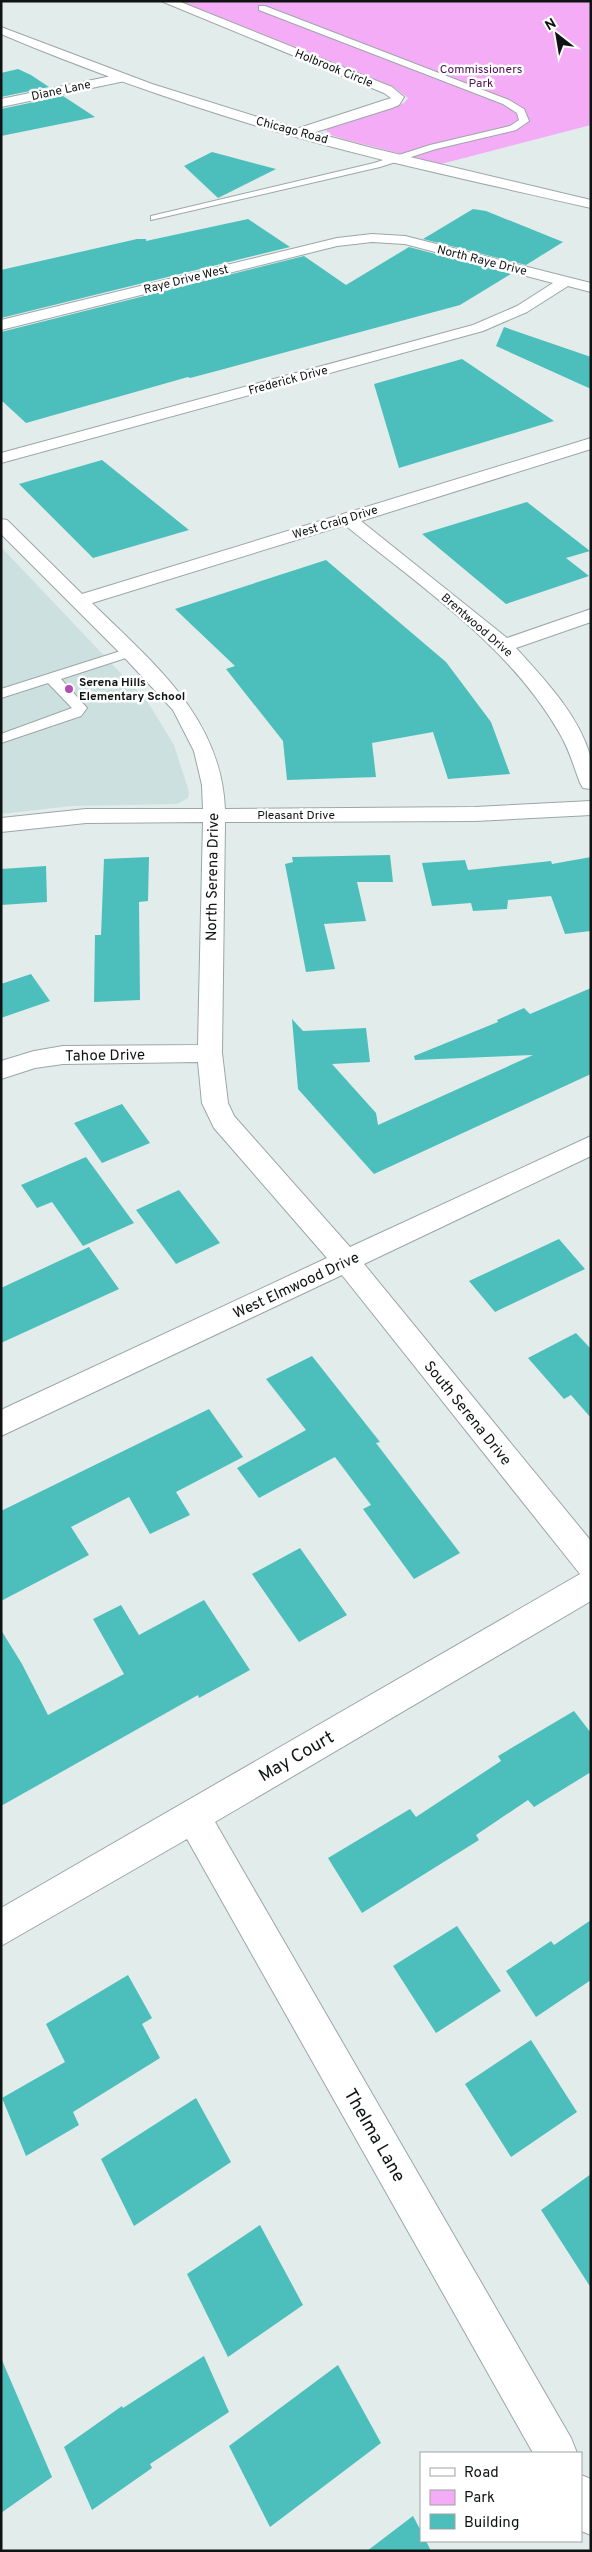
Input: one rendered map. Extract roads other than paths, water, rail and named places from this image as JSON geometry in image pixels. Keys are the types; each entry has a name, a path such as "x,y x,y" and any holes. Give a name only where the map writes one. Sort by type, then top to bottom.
{"street":[{"name":"Holbrook Circle","path":"167,1 388,90 398,96 395,102 388,105 298,133"},
{"name":"Chicago Road","path":"1,30 121,78 298,133 591,204"},
{"name":"Diane Lane","path":"1,103 121,78"},
{"name":"North Raye Drive","path":"372,238 405,240 591,288"},
{"name":"Raye Drive West","path":"1,325 337,242 372,238"},
{"name":"Frederick Drive","path":"1,458 478,328 522,309 566,281"},
{"name":"West Craig Drive","path":"80,601 347,518 530,464 591,442"},
{"name":"Brentwood Drive","path":"347,518 504,646 539,686 558,713 572,736 591,783"},
{"name":"North Serena Drive","path":"1,524 80,601 167,691 195,730 204,751 213,786 210,1053 215,1103 223,1121 346,1261"},
{"path":"504,646 591,615"},
{"name":"Pleasant Drive","path":"1,825 86,816 476,814 591,808"},
{"name":"Tahoe Drive","path":"1,1070 34,1060 63,1055 210,1053"},
{"name":"West Elmwood Drive","path":"1,1424 591,1145"},
{"name":"South Serena Drive","path":"346,1261 591,1565"},
{"name":"May Court","path":"1,1928 591,1584"},
{"name":"Thelma Lane","path":"193,1816 555,2452"},
{"path":"582,2498 591,2514"}],"lane":[{"path":"155,218 377,165 433,147 513,128 524,121 524,114 520,109 506,102 262,8"},
{"path":"1,694 130,652"},
{"path":"1,739 76,713 80,708 51,677"}],"place":[{"name":"Serena Hills Elementary School","path":"69,689"}],"park label":[{"name":"Commissioners Park","path":"481,76"}]}
